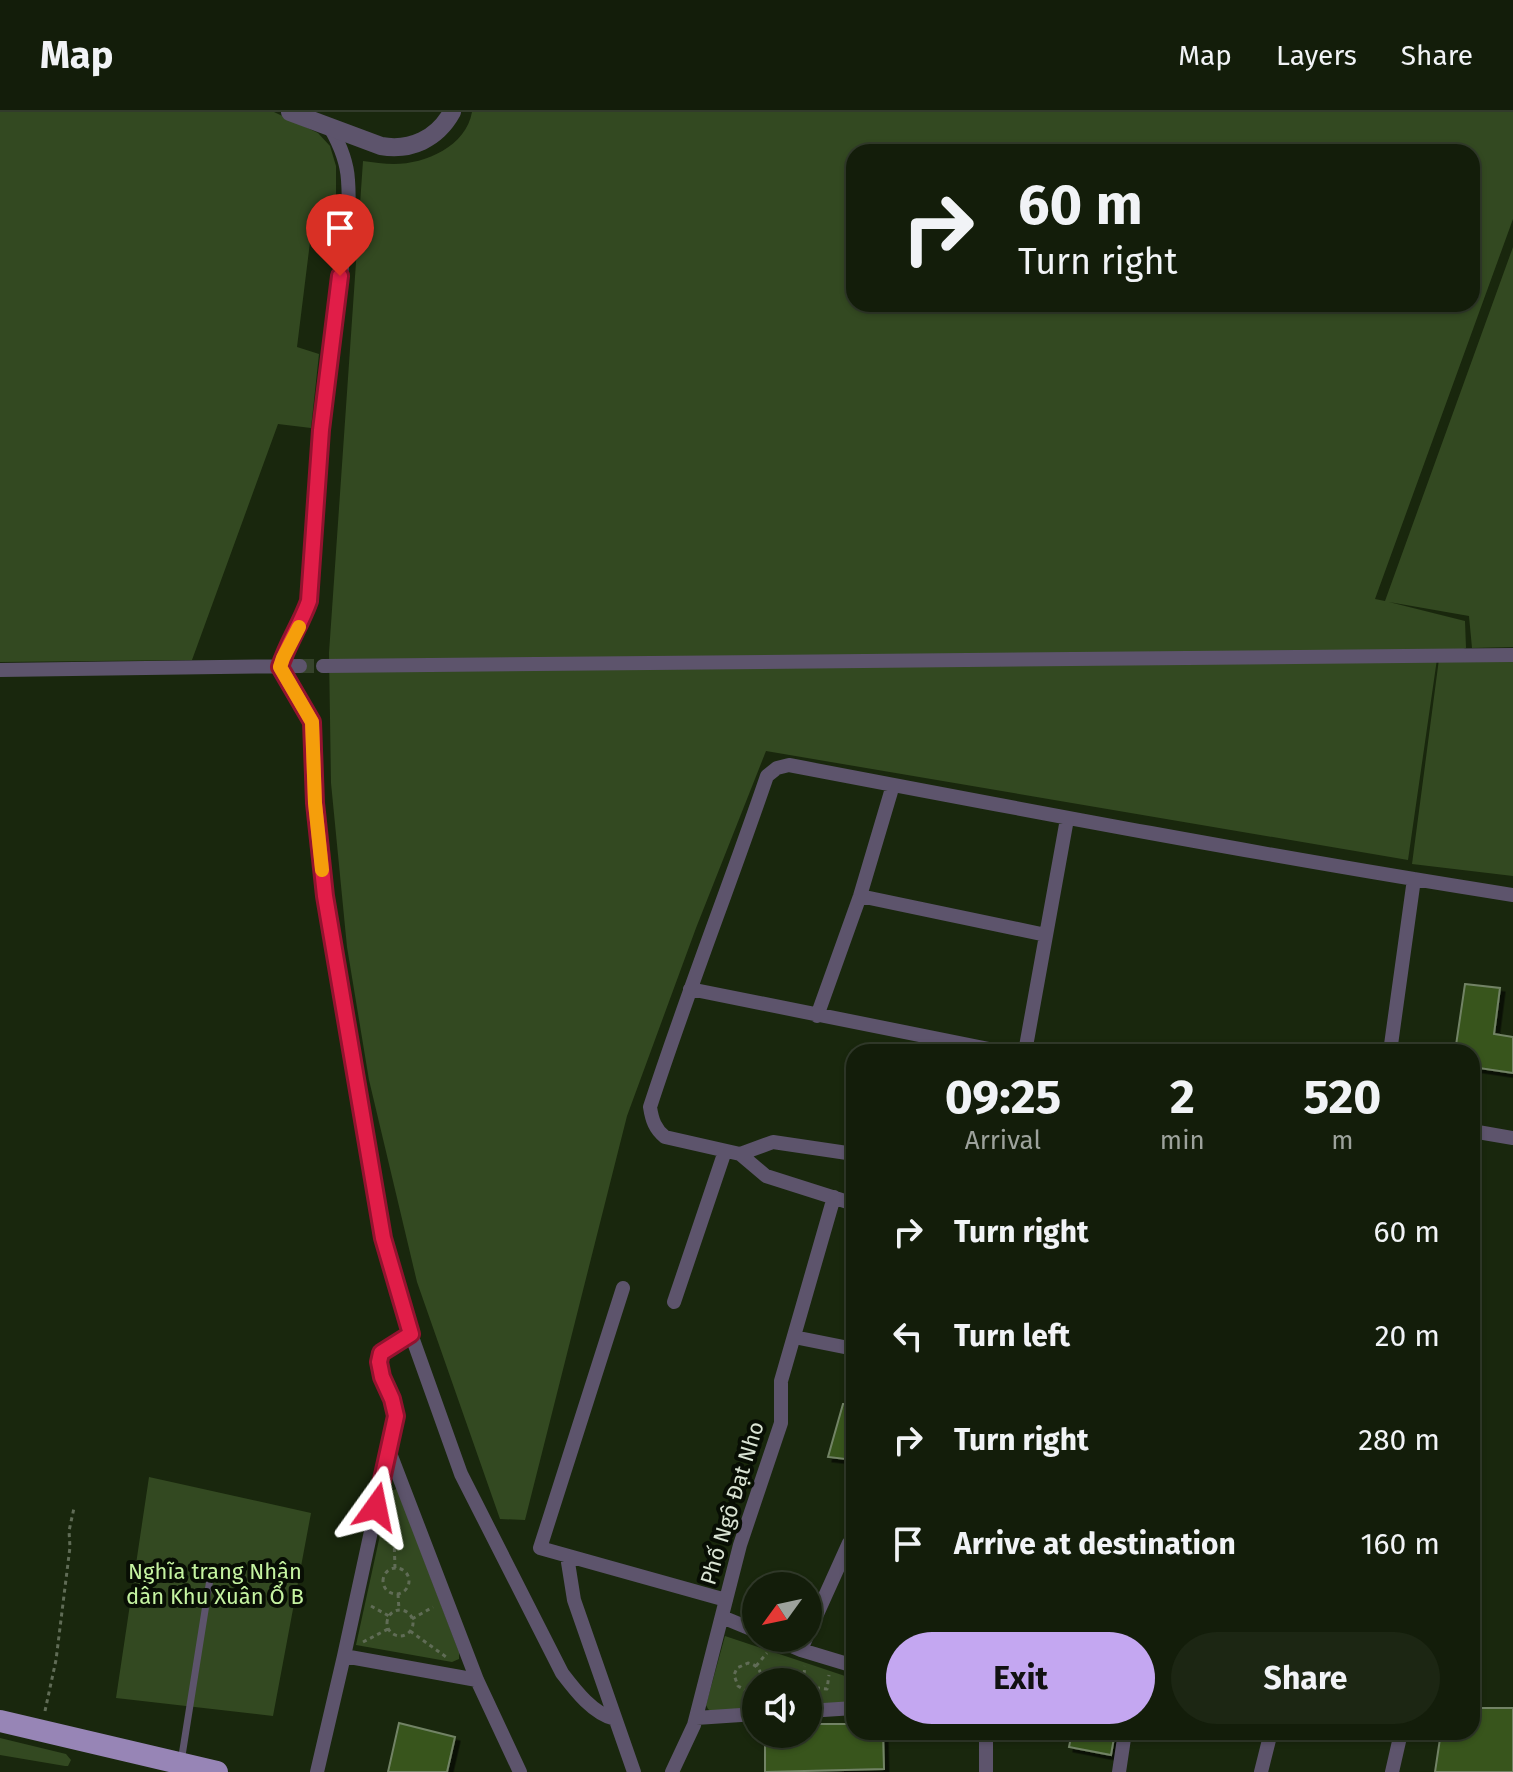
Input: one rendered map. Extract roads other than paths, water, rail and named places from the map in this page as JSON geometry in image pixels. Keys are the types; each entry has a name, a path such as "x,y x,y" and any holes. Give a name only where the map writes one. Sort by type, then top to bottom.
{"main road":[{"path":"0,1721 167,1765 217,1772"}],"street":[{"path":"290,112 381,146 405,147 417,145 437,133 452,112"},
{"path":"331,129 345,161 349,213 321,430 309,601 280,667 312,722 315,803 325,896 383,1238 411,1334 461,1474 562,1673 586,1700 609,1718 615,1719"},
{"path":"323,666 1513,655"},
{"path":"0,670 300,666"},
{"path":"846,1201 766,1176 740,1154 665,1137 652,1120 650,1107 690,989 770,772 789,765 1067,819 1513,895"},
{"path":"817,1016 860,896 893,785"},
{"path":"1026,1044 1067,819"},
{"path":"1391,1044 1414,879"},
{"path":"860,896 1046,935"},
{"path":"690,989 962,1044"},
{"path":"1480,1132 1513,1138"},
{"path":"740,1154 773,1142 846,1153"},
{"path":"674,1302 725,1151"},
{"name":"Phố Ngô Đạt Nho","path":"672,1772 694,1725 740,1545 781,1423 781,1381 834,1197"},
{"path":"623,1288 540,1548 726,1600"},
{"path":"317,1772 350,1651 396,1416 379,1362 381,1353 411,1334"},
{"path":"794,1337 846,1347"},
{"path":"388,1447 477,1680 520,1772"},
{"path":"822,1607 846,1550"},
{"path":"567,1556 574,1600 634,1772"},
{"path":"722,1617 742,1625"},
{"path":"350,1651 477,1680"},
{"path":"818,1652 846,1663"},
{"path":"822,1710 846,1709"},
{"path":"696,1718 742,1715"},
{"path":"986,1740 986,1772"},
{"path":"1119,1772 1124,1740"},
{"path":"1261,1772 1269,1740"},
{"path":"1392,1772 1399,1740"}],"lane":[{"path":"167,1765 210,1579"}],"tunnel":[{"path":"300,666 323,666"}],"park label":[{"name":"Nghĩa trang Nhân dân Khu Xuân Ổ B","path":"215,1584"}]}
